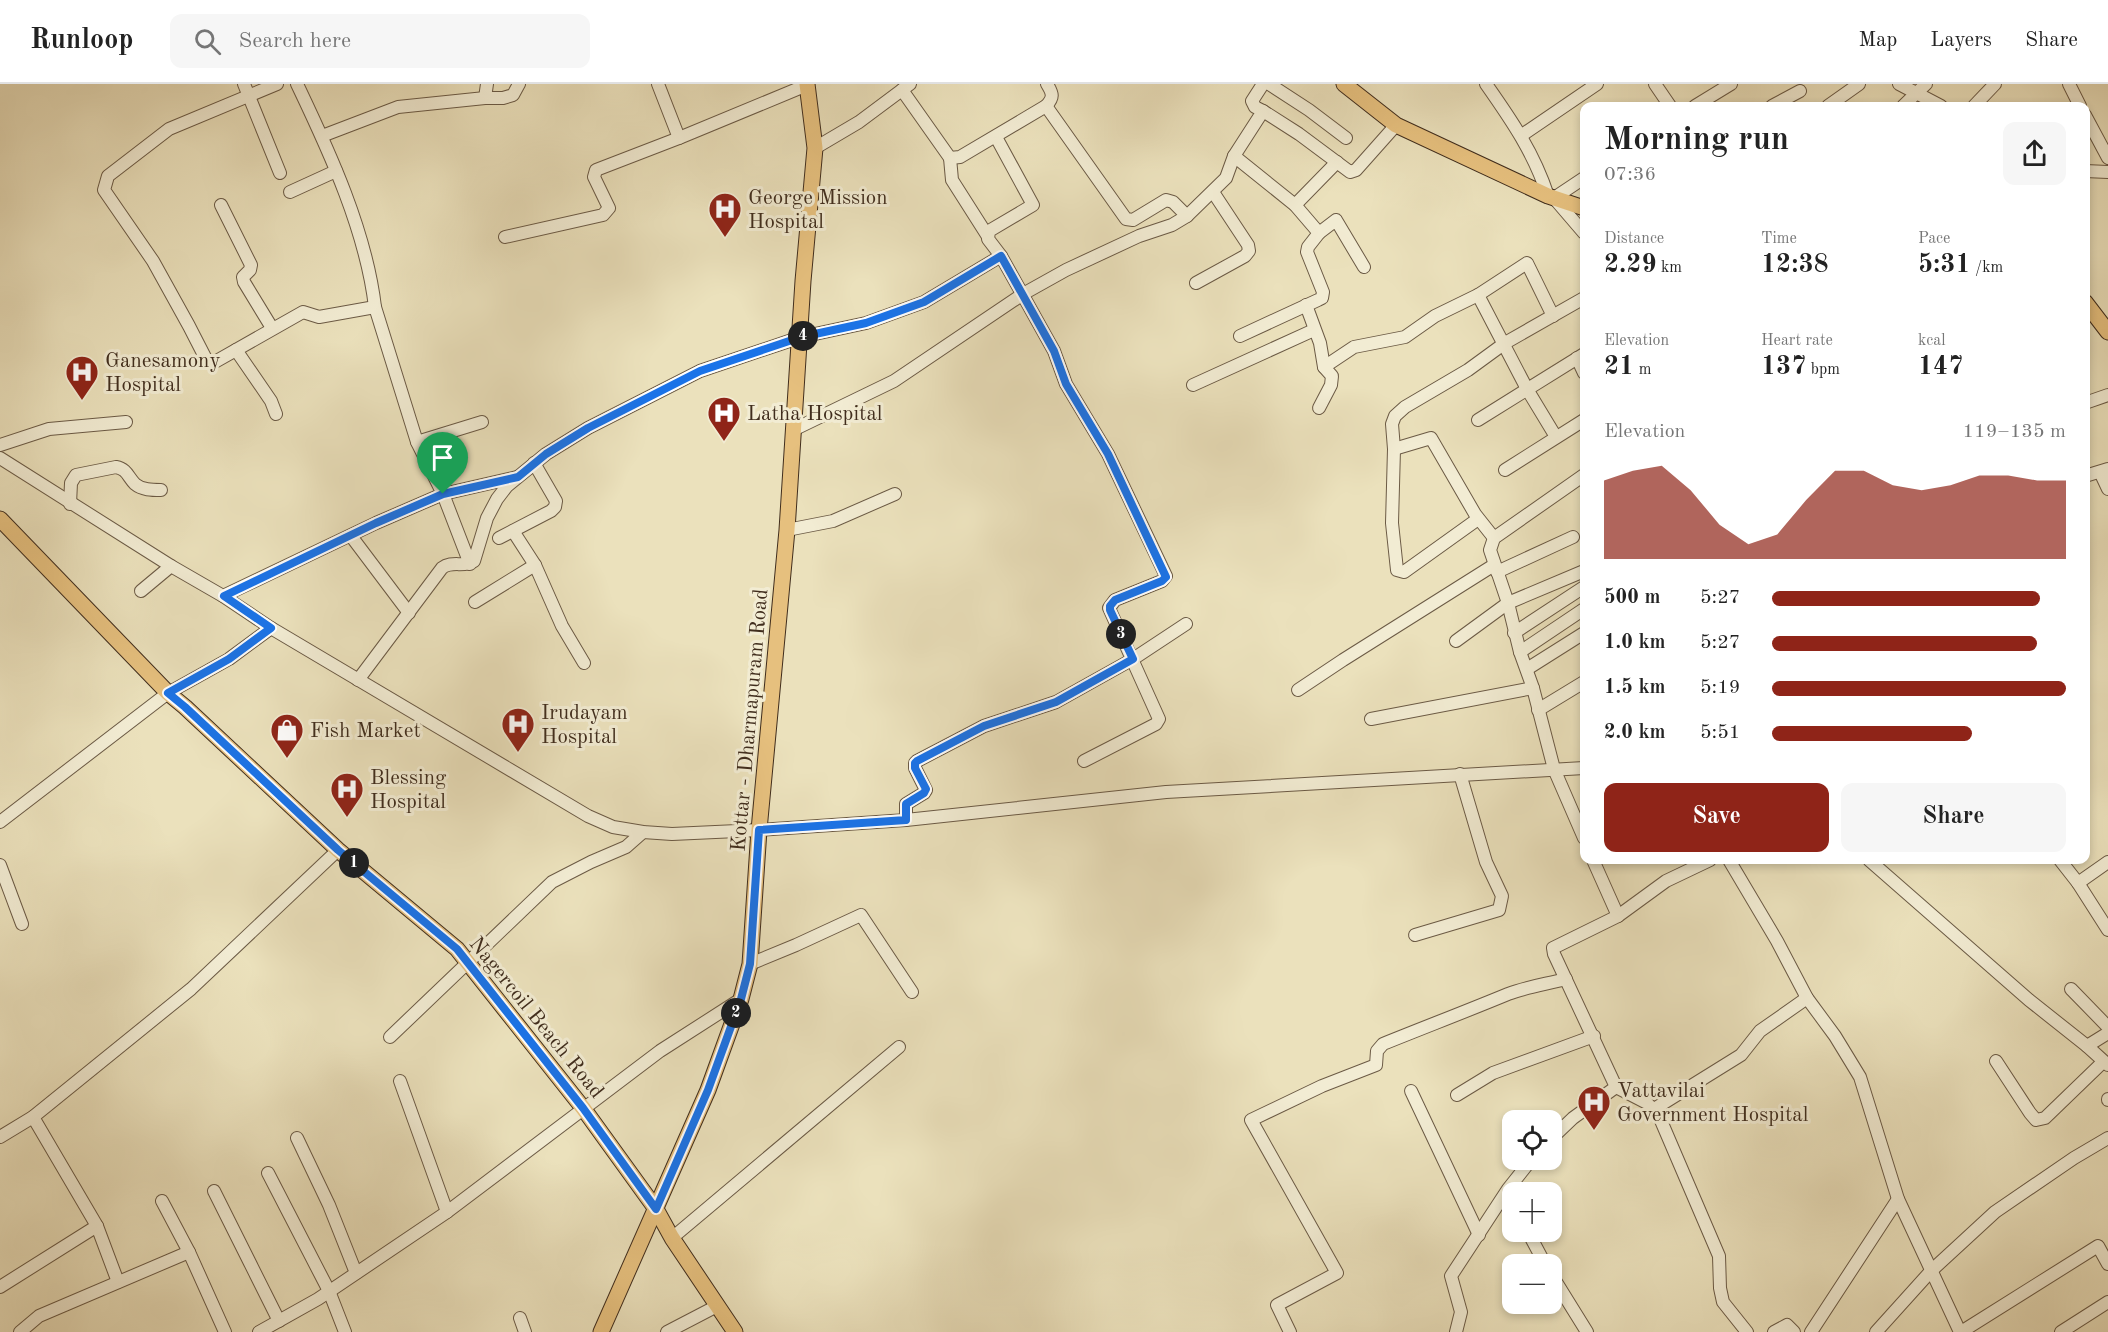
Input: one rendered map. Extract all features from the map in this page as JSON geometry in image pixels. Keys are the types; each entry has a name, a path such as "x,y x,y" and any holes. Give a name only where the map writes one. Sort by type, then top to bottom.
{"main road":[{"name":"Kottar - Dharmapuram Road","path":"601,1332 708,1090 741,999 750,964 759,830 787,530 815,148 807,84"},
{"path":"1344,84 1396,125 1551,197 1580,207"},
{"path":"2090,316 2108,332"},
{"name":"Nagercoil Beach Road","path":"0,519 168,693 338,850 457,949 583,1108 656,1209 672,1238 735,1332"}],"street":[{"path":"244,84 280,173"},
{"path":"277,84 169,129 108,176 104,190 153,261 208,363 213,363 303,312 319,317 375,307"},
{"path":"297,84 322,136 357,231 375,307 417,442 443,494 470,564"},
{"path":"485,98 487,84"},
{"path":"322,136 398,107 503,98 513,95 519,84"},
{"path":"658,84 679,138"},
{"path":"506,237 606,214 609,206 594,177 595,171 807,84"},
{"path":"950,158 960,157 1046,106 1053,94 1047,84"},
{"path":"1263,84 1252,102 1255,107 1299,134 1350,172 1356,170 1396,125"},
{"path":"1269,84 1346,138"},
{"path":"1486,84 1522,135 1551,197 1580,229"},
{"path":"1522,135 1597,84"},
{"path":"1656,84 1667,102"},
{"path":"1702,102 1731,84"},
{"path":"1834,102 1859,84"},
{"path":"1899,84 1933,102"},
{"path":"1907,102 1926,84"},
{"path":"1978,102 1995,84"},
{"path":"2070,84 2078,102"},
{"path":"815,148 859,122 906,87 950,158 952,180 1001,256 1054,351 1066,384 1108,454 1166,574 1162,581 1115,600 1110,606 1159,719 1156,723 1084,760"},
{"path":"1779,102 1800,91"},
{"path":"1046,106 1126,219 1133,220 1166,200 1173,202 1187,216"},
{"path":"795,429 894,381 1023,294 1077,265 1139,236 1172,225 1187,216 1226,178 1234,156 1263,111"},
{"path":"2090,124 2108,158"},
{"path":"987,235 1033,205 996,137"},
{"path":"1234,156 1294,205 1319,233"},
{"path":"1294,205 1337,162"},
{"path":"290,192 336,171"},
{"path":"2090,171 2108,172"},
{"path":"1551,197 1580,180"},
{"path":"1196,283 1245,256 1249,251 1248,245 1213,192"},
{"path":"221,205 250,265 250,270 243,278 244,282 272,328"},
{"path":"1240,336 1322,298 1323,295 1307,252 1308,247 1319,233 1336,220 1364,267"},
{"path":"358,680 446,565 470,564 474,561 496,499 507,486 534,463 588,428 700,371 801,337 866,323 924,302 1001,256"},
{"path":"1324,367 1354,347 1405,337 1435,315 1478,295 1527,263 1553,316"},
{"path":"1478,295 1527,389 1556,437"},
{"path":"1478,519 1404,572 1399,572 1396,568 1392,523 1394,449 1392,424 1395,416 1405,407 1468,370 1505,343 1580,300"},
{"path":"1306,305 1320,343 1324,367 1332,376 1331,385 1319,408"},
{"path":"1193,385 1314,330"},
{"path":"236,350 271,401 276,414"},
{"path":"1478,420 1580,356"},
{"path":"2090,401 2108,395"},
{"path":"0,445 49,429 126,422"},
{"path":"1505,470 1580,422"},
{"path":"417,442 482,423"},
{"path":"1394,449 1431,438 1478,519 1494,538"},
{"path":"0,458 70,504 224,596 271,628 588,816 613,827 672,834 759,830 906,820 1167,792 1580,768"},
{"path":"499,538 551,511 557,503 534,463"},
{"path":"70,504 70,483 76,475 116,467 123,468 140,487 147,490 161,490"},
{"path":"2104,470 2108,489"},
{"path":"224,596 376,523 443,494 518,477"},
{"path":"1580,478 1494,538 1490,550 1533,688 1554,769 1580,829"},
{"path":"787,530 833,520 895,494"},
{"path":"513,531 535,565 562,626 584,663"},
{"path":"351,536 409,613"},
{"path":"1298,690 1343,660 1496,569 1573,537"},
{"path":"475,602 535,565"},
{"path":"141,591 171,566"},
{"path":"1456,640 1508,603 1580,573"},
{"path":"1514,633 1580,590"},
{"path":"1520,652 1580,612"},
{"path":"906,820 906,804 924,793 926,789 915,768 917,761 984,726 1056,702 1133,659 1186,624"},
{"path":"0,822 168,693 229,659 271,628"},
{"path":"1527,669 1580,636"},
{"path":"1538,710 1580,684"},
{"path":"1371,719 1533,688"},
{"path":"1415,935 1499,910 1502,896 1485,862 1460,774"},
{"path":"390,1037 552,882 627,847 643,832"},
{"path":"0,1137 33,1117 190,989 338,850"},
{"path":"2078,883 2108,862"},
{"path":"1595,864 1618,916"},
{"path":"1702,864 1666,881 1618,916 1553,948 1616,1087 1647,1103 1661,1120 1719,1256 1720,1288 1724,1302 1747,1332"},
{"path":"1731,864 1777,941 1807,998 1835,1036 1860,1077 1898,1198 1960,1332 2103,1244 2108,1264"},
{"path":"1874,864 2106,1064 2060,1101 2046,1117 2039,1120 2030,1113 1996,1061"},
{"path":"2063,864 2108,930"},
{"path":"0,865 22,924"},
{"path":"750,964 861,915 912,992"},
{"path":"1290,1332 1277,1305 1337,1273 1251,1120 1322,1086 1376,1065 1377,1051 1383,1044 1509,994 1566,979"},
{"path":"2071,989 2108,1027"},
{"path":"1654,1109 1742,1055 1760,1031 1807,998"},
{"path":"259,1332 329,1291 447,1212 660,1051 741,999"},
{"path":"2087,1046 2108,1033"},
{"path":"1457,1095 1493,1074 1594,1036"},
{"path":"672,1238 899,1047"},
{"path":"400,1081 447,1212"},
{"path":"1562,1128 1616,1087"},
{"path":"1411,1091 1479,1235"},
{"path":"33,1117 97,1226 118,1282"},
{"path":"297,1138 329,1205 356,1273"},
{"path":"1876,1332 1931,1271 1995,1212 2074,1158 2108,1138"},
{"path":"268,1173 329,1291 345,1332"},
{"path":"214,1191 279,1321"},
{"path":"1811,1332 1898,1198"},
{"path":"162,1201 189,1252 225,1332"},
{"path":"1456,1332 1461,1312 1451,1276 1502,1204"},
{"path":"0,1287 97,1226"},
{"path":"20,1332 39,1316 189,1252"},
{"path":"1562,1292 1587,1332"},
{"path":"2061,1332 2108,1302"},
{"path":"667,1332 717,1306"},
{"path":"520,1318 525,1332"},
{"path":"1774,1332 1787,1324 1794,1332"}],"place":[{"name":"George Mission Hospital","path":"725,238"},
{"name":"Ganesamony Hospital","path":"82,401"},
{"name":"Latha Hospital","path":"724,442"},
{"name":"Irudayam Hospital","path":"518,753"},
{"name":"Fish Market","path":"287,759"},
{"name":"Blessing Hospital","path":"347,818"},
{"name":"Vattavilai Government Hospital","path":"1594,1131"}],"route":[{"path":"1001,256 1054,351 1066,384 1108,454 1166,576 1162,581 1115,600 1110,606 1133,659 1056,702 984,726 917,761 915,768 926,789 924,793 906,804 906,820 759,830 750,964 741,999 708,1090 656,1209 583,1108 457,949 338,850 168,693 229,659 271,628 224,596 376,523 443,494 518,477 546,454 588,428 700,371 801,337 866,323 924,302 1001,256"}]}
